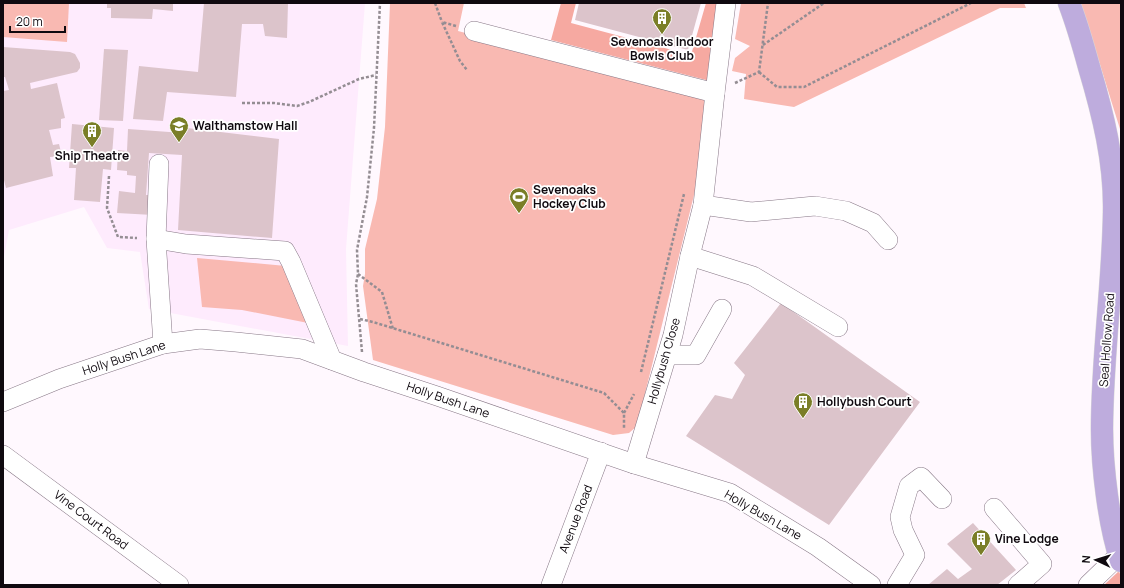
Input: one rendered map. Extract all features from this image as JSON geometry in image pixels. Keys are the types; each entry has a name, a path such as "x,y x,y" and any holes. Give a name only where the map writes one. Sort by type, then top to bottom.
{"main road":[{"name":"Seal Hollow Road","path":"1069,3 1096,91 1106,131 1113,183 1113,247 1102,430 1104,473 1110,518 1120,558"}],"street":[{"name":"Hollybush Close","path":"627,461 667,355 673,335 703,205 726,3"},
{"path":"474,31 715,93"},
{"path":"159,164 156,239 162,344"},
{"path":"703,205 751,212 815,206 846,211 873,224 888,240"},
{"path":"156,239 186,244 285,251 332,360"},
{"path":"690,256 753,276 838,327"},
{"path":"667,355 696,362 722,309"},
{"name":"Holly Bush Lane","path":"3,402 59,379 162,344 200,339 302,349 364,372 627,461 730,493 818,547 871,585"},
{"name":"Avenue Road","path":"551,585 601,452"},
{"name":"Vine Court Road","path":"3,455 179,585"},
{"path":"897,585 915,555 903,530 900,517 909,486 921,477 942,499"},
{"path":"994,508 1042,564 1018,585"},
{"path":"1088,585 1120,558"}],"path":[{"path":"364,372 356,284 358,274 357,250 367,197 374,128 380,3"},
{"path":"435,3 457,56 467,70"},
{"path":"759,72 768,3"},
{"path":"763,46 824,3"},
{"path":"759,72 777,87 804,87 970,3"},
{"path":"442,22 474,31"},
{"path":"715,93 759,72"},
{"path":"242,102 274,103 297,106 359,79 376,75"},
{"path":"109,176 107,208 118,237 156,239"},
{"path":"640,375 684,192"},
{"path":"358,274 382,292 393,329"},
{"path":"360,319 604,393 624,413"},
{"path":"627,461 624,447 624,413 636,390"}],"shaded area":[{"name":"Walthamstow Hall","path":"3,3 365,3 346,249 348,346 149,309 140,252 107,248 84,207 9,230 3,262"},
{"path":"3,3 69,3 67,42 3,37"},
{"path":"390,3 464,3 458,31 710,97 695,191 637,426 629,433 613,435 373,360 363,286 365,274 365,249 377,199 385,127"},
{"path":"561,3 576,3 571,23 691,55 706,3 721,3 710,81 551,40"},
{"path":"741,3 1024,3 1026,8 1000,8 794,107 744,99 746,74 732,71 735,58 750,46 735,39"},
{"path":"1081,3 1121,3 1120,129 1082,7"},
{"path":"197,258 286,266 308,323 242,310 202,307"},
{"path":"1119,571 1121,585 1104,585"}],"building":[{"path":"107,3 173,3 173,11 153,9 152,19 111,18 111,8 107,8"},
{"path":"204,3 288,3 287,38 265,36 263,24 242,24 236,97 167,92 163,121 133,119 139,66 198,72"},
{"name":"Sevenoaks Indoor Bowls Club","path":"579,3 701,3 688,50 575,20"},
{"path":"3,47 70,52 75,54 80,63 80,68 77,72 30,83 31,89 57,83 65,118 61,119 61,128 49,130 53,145 59,144 62,156 50,157 53,176 6,188 3,176 3,91 9,90 5,77 3,77"},
{"path":"104,49 128,50 123,121 99,120"},
{"name":"Ship Theatre","path":"72,124 114,128 111,170 103,169 100,202 74,200 76,168 69,168"},
{"path":"187,128 279,139 272,238 178,230 182,155 149,153 146,195 154,195 153,215 117,213 119,191 135,193 136,176 127,175 127,171 117,170 118,150 127,151 128,129 183,133"},
{"name":"Hollybush Court","path":"781,303 920,402 829,525 686,436 715,395 732,399 745,375 734,363"},
{"name":"Vine Lodge","path":"973,523 1016,570 997,585 928,585 947,569 958,579 972,569 947,544"}],"place":[{"name":"Sevenoaks Indoor Bowls Club","path":"662,35"},
{"name":"Walthamstow Hall","path":"179,143"},
{"name":"Ship Theatre","path":"92,148"},
{"name":"Sevenoaks Hockey Club","path":"519,214"},
{"name":"Hollybush Court","path":"803,419"},
{"name":"Vine Lodge","path":"981,556"}]}
